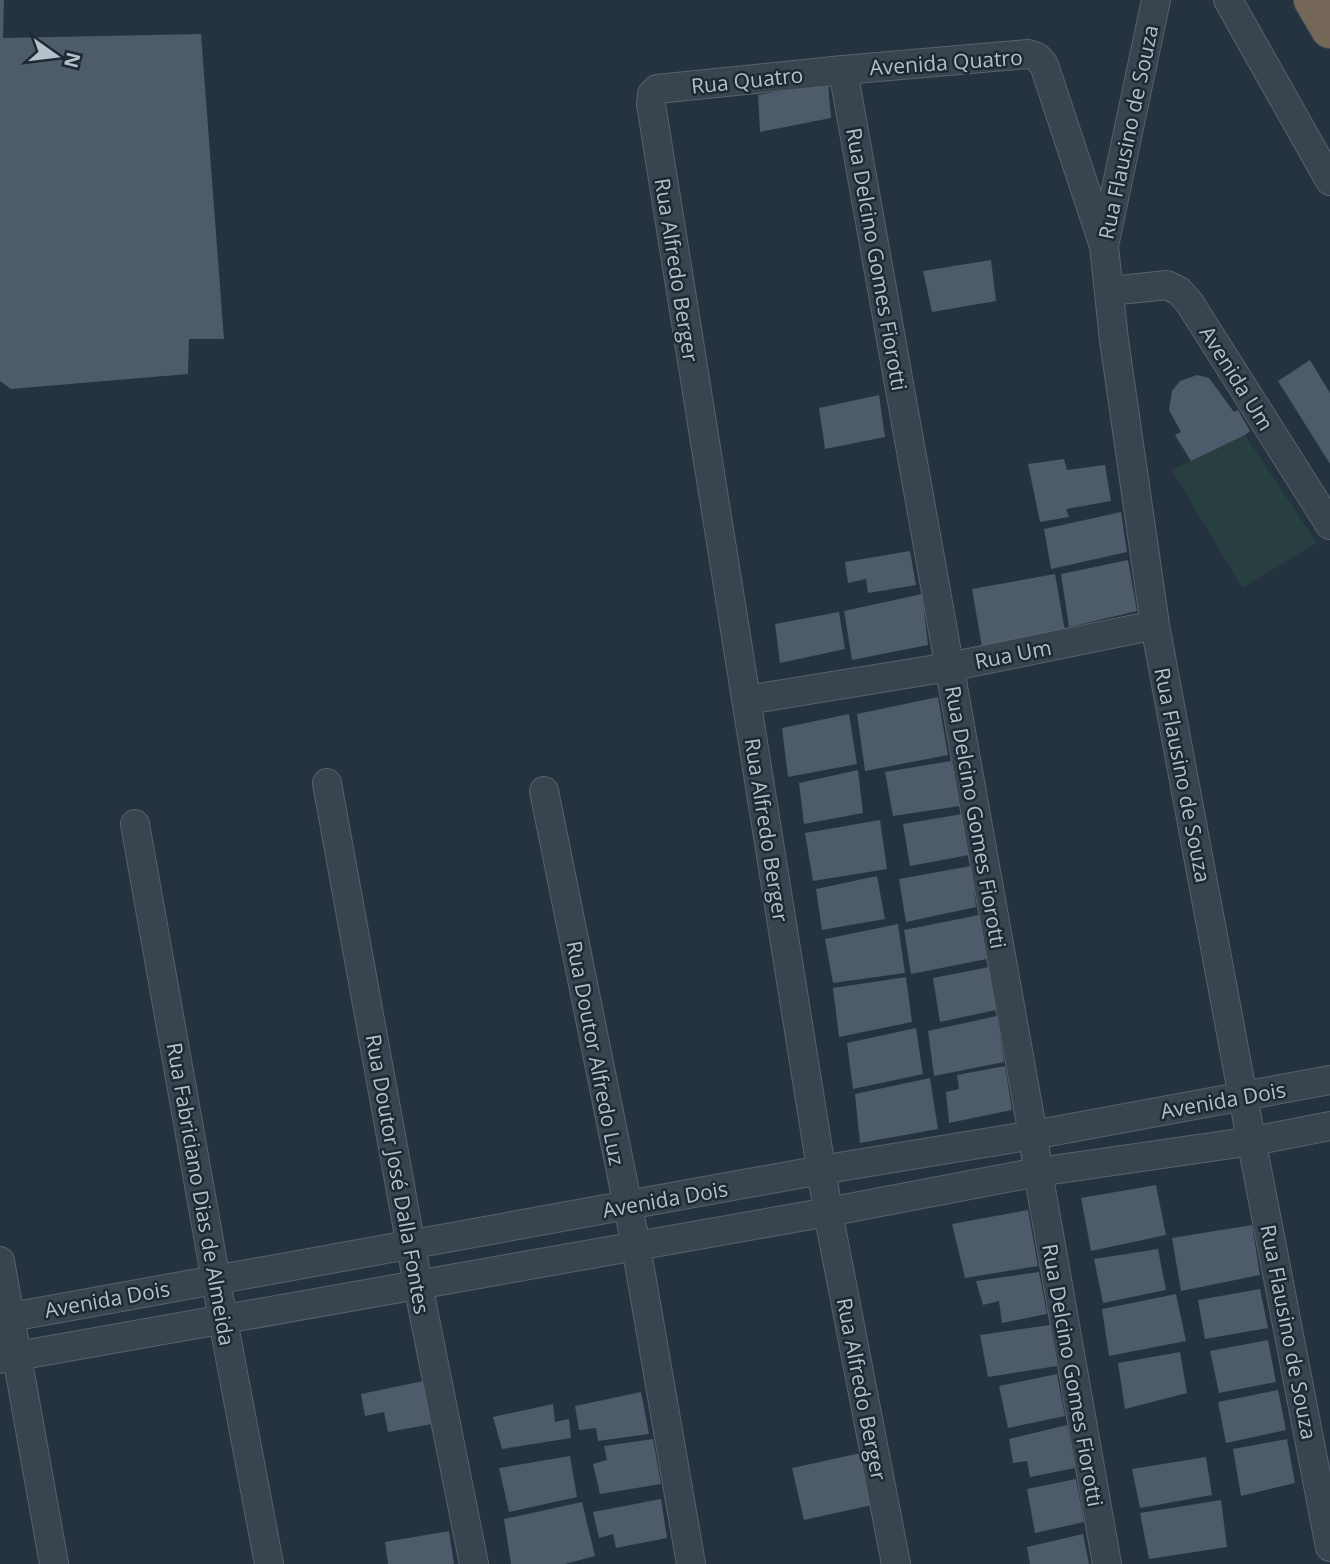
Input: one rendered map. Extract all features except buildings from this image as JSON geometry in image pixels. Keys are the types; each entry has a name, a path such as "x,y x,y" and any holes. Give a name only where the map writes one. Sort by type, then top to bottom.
{"highway":[{"path":"1313,0 1330,29"}],"street":[{"name":"Rua Flausino de Souza","path":"1156,0 1104,246 1114,340 1155,625 1330,1547"},
{"path":"1228,0 1330,181"},
{"name":"Avenida Quatro","path":"843,70 1028,54 1037,57 1044,65 1104,246"},
{"name":"Rua Quatro","path":"652,94 657,89 843,70"},
{"name":"Rua Delcino Gomes Fiorotti","path":"843,70 1107,1564"},
{"name":"Rua Alfredo Berger","path":"652,94 651,104 821,1170 896,1564"},
{"name":"Avenida Um","path":"1110,291 1167,285 1179,291 1330,525"},
{"name":"Rua Um","path":"747,700 949,667 1155,625"},
{"name":"Rua Doutor José Dalla Fontes","path":"327,782 418,1285 474,1564"},
{"name":"Rua Doutor Alfredo Luz","path":"544,791 635,1246 691,1564"},
{"name":"Rua Fabriciano Dias de Almeida","path":"135,824 269,1564"},
{"name":"Avenida Dois","path":"5,1318 1330,1080"},
{"name":"Avenida Dois","path":"9,1358 1038,1172 1252,1141 1330,1126"},
{"path":"0,1261 9,1358 54,1564"}],"green space":[{"path":"1245,435 1317,543 1242,588 1172,470"}]}
